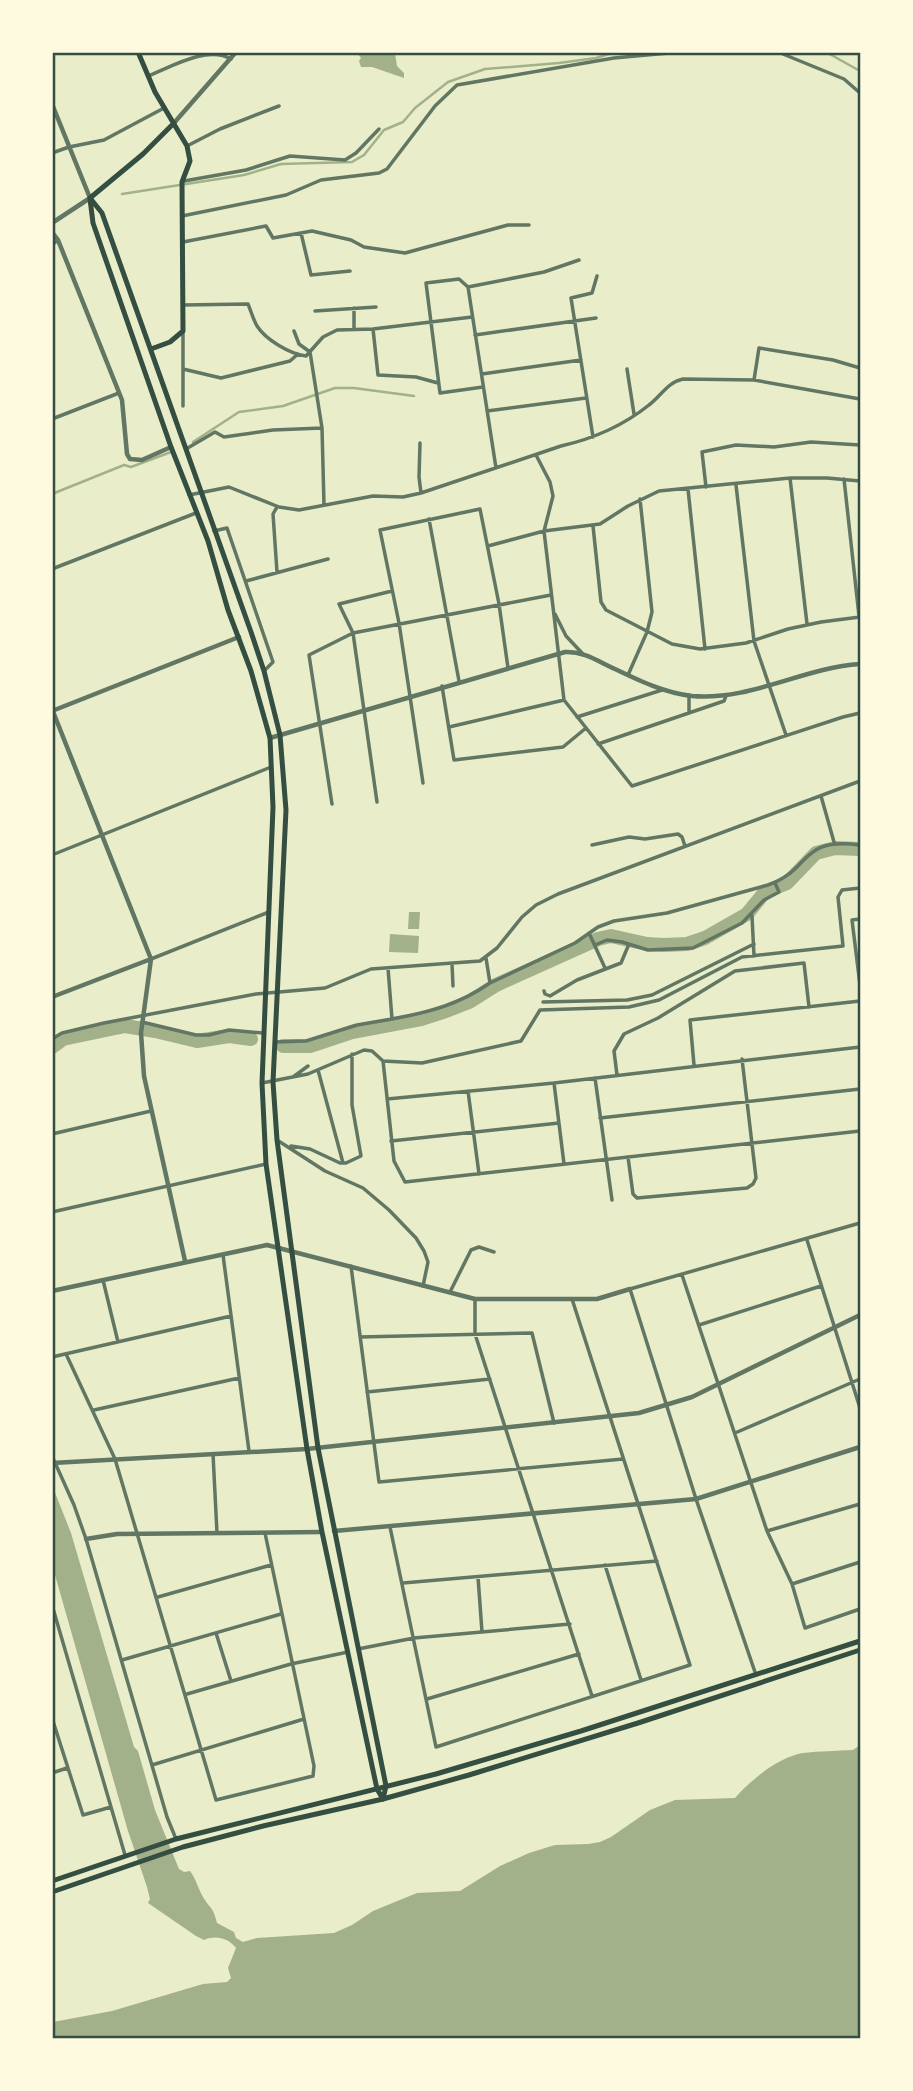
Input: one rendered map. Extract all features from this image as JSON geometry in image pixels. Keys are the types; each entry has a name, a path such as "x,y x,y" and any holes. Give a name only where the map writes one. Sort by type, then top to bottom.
{"main road":[{"path":"138,52 164,108 187,146 190,161 181,191 183,331 170,342 150,349"},
{"path":"90,198 143,154 174,123"},
{"path":"90,198 102,213 186,449 264,671 280,735 286,810 273,1082 277,1140 318,1448 386,1786 383,1799"},
{"path":"90,198 93,223 239,637 270,738 272,767 269,912 262,1083 266,1164 307,1450 322,1532 377,1789 383,1799"},
{"path":"52,1881 176,1839 436,1774 860,1641"},
{"path":"52,1892 172,1851 263,1826 383,1799 638,1723 860,1650"}],"street":[{"path":"174,123 236,52"},
{"path":"181,216 286,195 321,180 379,173 387,169 435,106 457,85 614,58 680,52"},
{"path":"778,52 844,79 860,93"},
{"path":"148,76 212,54 219,53 231,59"},
{"path":"52,104 90,198 52,223"},
{"path":"187,146 279,106"},
{"path":"52,153 104,140 164,108"},
{"path":"182,182 246,170 290,156 345,160 356,153 379,129"},
{"path":"181,243 266,226 273,238 312,231 351,240 364,247 405,253 508,226 529,225"},
{"path":"52,232 58,240 119,393 127,454 130,459 142,460 171,447"},
{"path":"301,233 311,275 350,271"},
{"path":"52,244 58,240"},
{"path":"468,287 544,272 579,260"},
{"path":"593,437 571,298 592,293 597,276"},
{"path":"483,387 440,393 426,283 459,279 468,287 496,468"},
{"path":"183,305 248,304 261,331 289,351 306,356 337,330 373,330 472,317"},
{"path":"315,311 376,307"},
{"path":"354,308 354,329"},
{"path":"475,335 596,318"},
{"path":"373,330 378,375 416,377 439,383"},
{"path":"183,331 183,406"},
{"path":"294,331 299,344 310,352 317,388 323,428 324,505"},
{"path":"754,380 759,348 833,360 860,368"},
{"path":"183,369 221,378 290,361 298,354"},
{"path":"481,374 581,360"},
{"path":"627,369 634,414"},
{"path":"189,495 229,488 277,506 299,510 373,496 402,497 421,493 593,437 653,403 678,380 754,380 860,400"},
{"path":"52,419 119,393"},
{"path":"487,411 586,398"},
{"path":"186,449 215,432 224,437 273,430 323,428"},
{"path":"706,487 702,452 736,445 774,447 811,442 860,444"},
{"path":"421,443 421,493"},
{"path":"536,455 550,482 553,496 544,531 564,700 632,786 860,713"},
{"path":"488,547 544,531 593,526 659,491 790,478 860,481"},
{"path":"790,478 807,624"},
{"path":"593,526 601,602 613,615 688,648 705,649 754,641 807,624 860,617 844,479"},
{"path":"736,484 754,641 786,735"},
{"path":"688,489 705,649"},
{"path":"628,675 647,632 652,612 640,499"},
{"path":"277,506 272,514 277,572"},
{"path":"423,783 399,623 380,530 480,509 499,604 508,667"},
{"path":"52,569 196,513"},
{"path":"429,519 459,681"},
{"path":"214,531 227,528 246,581 272,662 264,671"},
{"path":"246,581 328,559"},
{"path":"377,802 353,633 340,604 393,591"},
{"path":"332,804 309,655 353,633 551,595"},
{"path":"551,595 562,630 575,647 589,657"},
{"path":"186,1261 144,1076 141,1033 151,959 53,710 239,637"},
{"path":"270,738 559,653 572,652 589,657 664,690 689,695 726,696 769,686 823,668 860,664"},
{"path":"442,686 454,760 563,747 586,728"},
{"path":"577,717 664,690"},
{"path":"689,695 689,713"},
{"path":"598,744 724,701 726,696"},
{"path":"449,727 564,700"},
{"path":"52,855 272,767"},
{"path":"52,1039 62,1033 143,1015 265,992 325,989 364,970 480,961 486,958 536,905 860,781"},
{"path":"821,796 834,842"},
{"path":"592,845 629,837 645,839 678,834 685,846"},
{"path":"275,1042 306,1041 349,1027 432,1012 468,998 491,983 614,921 667,914 769,890 783,880 810,852 834,842 860,845"},
{"path":"769,890 779,892 776,886"},
{"path":"262,1083 318,1070 364,1050 372,1051 383,1061 422,1063 521,1041 540,1010 629,1007 659,1000 742,957 843,946 838,897 842,890 860,888"},
{"path":"595,944 607,940 648,950 693,948 742,923 764,900 769,890"},
{"path":"52,997 269,912"},
{"path":"751,915 754,956"},
{"path":"860,919 852,920 859,959 860,985"},
{"path":"590,934 605,968"},
{"path":"544,990 545,994 550,996 577,980 621,963 629,944"},
{"path":"543,1002 627,1000 652,995 754,944"},
{"path":"486,958 491,983"},
{"path":"617,1075 614,1051 624,1034 658,1018 735,971 804,963 809,1007"},
{"path":"452,964 453,986"},
{"path":"388,968 392,1019"},
{"path":"694,1065 690,1020 860,1002"},
{"path":"142,1024 196,1035 229,1030 263,1033"},
{"path":"387,1099 554,1083 860,1047"},
{"path":"289,1146 310,1149 343,1163 361,1156 352,1105 352,1054"},
{"path":"628,1157 633,1194 637,1198 747,1188 753,1184 756,1178 742,1059"},
{"path":"383,1061 394,1161 405,1182 860,1131"},
{"path":"292,1078 308,1066"},
{"path":"318,1070 343,1163"},
{"path":"595,1078 612,1200"},
{"path":"554,1083 564,1164"},
{"path":"600,1118 860,1089"},
{"path":"468,1091 479,1174"},
{"path":"52,1134 152,1111"},
{"path":"391,1141 559,1123"},
{"path":"277,1140 325,1171 363,1188 389,1210 416,1238 428,1262 423,1286"},
{"path":"52,1212 266,1164"},
{"path":"52,1291 223,1252 267,1245 475,1299 597,1299 860,1223"},
{"path":"807,1240 860,1408"},
{"path":"450,1293 471,1250 479,1247 494,1252"},
{"path":"223,1252 248,1451"},
{"path":"351,1266 379,1482 623,1459"},
{"path":"682,1275 767,1531 792,1584 806,1628 860,1609"},
{"path":"103,1280 118,1342"},
{"path":"699,1325 821,1286"},
{"path":"630,1289 696,1499 756,1675"},
{"path":"475,1299 475,1334 592,1696"},
{"path":"390,1527 436,1747 690,1665 572,1299"},
{"path":"54,1463 307,1450 639,1413 667,1406 718,1384 860,1315"},
{"path":"52,1357 231,1316"},
{"path":"360,1337 532,1334 554,1423"},
{"path":"66,1354 116,1459 216,1800 313,1776 314,1766 265,1533"},
{"path":"93,1410 239,1378"},
{"path":"367,1392 490,1379"},
{"path":"735,1433 860,1379"},
{"path":"334,1531 696,1499 860,1447"},
{"path":"213,1454 217,1532"},
{"path":"52,1456 86,1539 176,1839"},
{"path":"767,1531 860,1504"},
{"path":"86,1539 138,1533 322,1532"},
{"path":"403,1583 657,1561"},
{"path":"792,1584 860,1562"},
{"path":"158,1597 271,1565"},
{"path":"605,1565 641,1681"},
{"path":"478,1577 482,1632"},
{"path":"52,1605 111,1807 128,1854"},
{"path":"122,1660 281,1614"},
{"path":"358,1649 414,1638 570,1624"},
{"path":"216,1633 231,1681"},
{"path":"186,1694 291,1664 348,1652"},
{"path":"427,1699 579,1654"},
{"path":"52,1718 83,1815 111,1807"},
{"path":"152,1765 304,1719"},
{"path":"52,1773 67,1768"}],"shaded area":[{"path":"357,53 395,53 397,66 404,73 404,78 372,67 361,67 361,58"},
{"path":"409,912 420,912 419,929 408,929"},
{"path":"390,934 419,936 418,953 389,952"},
{"path":"52,1485 71,1533 155,1810 179,1869 190,1871 213,1910 217,1923 234,1932 236,1938 243,1942 257,1938 334,1933 373,1911 417,1893 460,1891 500,1866 529,1853 555,1845 600,1842 650,1810 675,1800 735,1798 766,1770 794,1755 853,1750 860,1745 860,2038 53,2038 53,2022 112,2011 203,1984 227,1982 231,1978 228,1968 236,1948 222,1938 204,1940 196,1936 148,1903 150,1899 147,1887 128,1831 53,1568"}],"waterway":[{"path":"122,194 244,175 281,164 352,162 364,155 384,130 403,122 415,108 448,82 485,69 559,63 596,58 615,52"},
{"path":"826,52 860,71"},
{"path":"193,442 239,412 283,406 335,388 414,396"},
{"path":"52,494 124,465 131,467 171,452"},
{"path":"283,1046 310,1046 352,1032 421,1019 446,1011 598,939 611,936 664,945 687,944 705,938 747,914 765,892 787,883 816,853 835,848 860,849"},
{"path":"52,1047 63,1039 125,1026 197,1041 229,1036 251,1039"}]}
